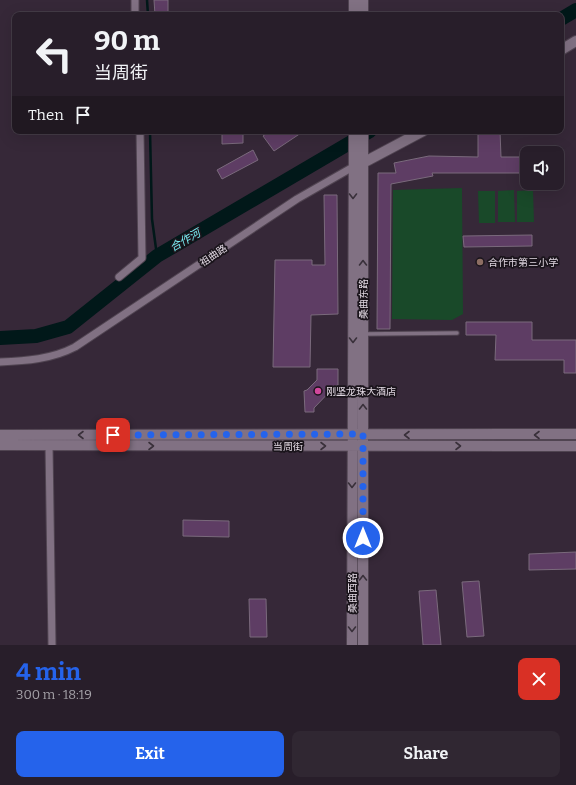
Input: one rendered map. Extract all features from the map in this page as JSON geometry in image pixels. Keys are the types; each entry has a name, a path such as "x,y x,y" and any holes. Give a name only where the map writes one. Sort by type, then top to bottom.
{"main road":[{"path":"354,0 354,12"},
{"path":"363,0 363,12"},
{"path":"564,48 576,41"},
{"name":"桑曲东路","path":"352,446 358,434 363,334 358,165 354,157 354,134"},
{"name":"桑曲东路","path":"363,134 363,151 358,165 358,434 363,446"},
{"name":"祖曲路","path":"358,165 417,134"},
{"name":"当周街","path":"0,435 576,434"},
{"name":"当周街","path":"0,445 576,446"},
{"name":"桑曲西路","path":"352,446 352,645"},
{"name":"桑曲西路","path":"363,446 363,645"}],"street":[{"path":"135,0 136,12"},
{"path":"119,277 142,258 140,134"},
{"name":"祖曲路","path":"0,362 47,358 75,347 297,198 358,165"},
{"path":"49,446 52,645"}],"lane":[{"path":"363,334 457,334"}],"green space":[{"path":"462,188 463,314 452,320 392,319 393,190"},
{"path":"514,190 515,222 498,222 498,191"},
{"path":"533,190 534,222 517,222 517,191"},
{"path":"478,191 495,191 495,223 479,223"}],"building":[{"path":"154,0 168,0 168,12 155,12"},
{"path":"222,134 243,134 243,143 222,144"},
{"path":"266,134 300,134 274,151 263,136"},
{"path":"478,134 500,134 501,157 520,157 520,173 432,173 433,176 391,184 390,329 377,329 378,173 396,173 394,163 429,156 478,157"},
{"path":"253,150 258,160 222,179 217,170"},
{"path":"324,195 337,195 338,314 311,315 310,367 273,367 275,260 312,260 312,265 325,265"},
{"path":"532,235 532,246 464,247 463,236"},
{"path":"466,322 532,322 532,340 576,340 576,373 564,373 564,360 495,360 496,335 466,335"},
{"name":"刚坚龙珠大酒店","path":"317,369 338,369 338,385 335,386 314,408 314,412 305,412 304,391 317,380"},
{"path":"183,520 229,521 229,537 183,536"},
{"path":"576,552 576,569 529,570 529,554"},
{"path":"479,581 484,636 467,637 462,582"},
{"path":"436,590 441,645 423,645 419,591"},
{"path":"249,599 266,599 267,637 250,637"}],"waterway":[{"path":"147,0 148,12"},
{"name":"合作河","path":"564,17 576,10"},
{"path":"150,134 152,219 157,256"},
{"name":"合作河","path":"0,338 36,336 68,327 157,256 365,134"}],"place":[{"name":"合作市第三小学","path":"480,262"},
{"name":"刚坚龙珠大酒店","path":"318,391"}],"route":[{"path":"113,435 363,434 363,538"}]}
